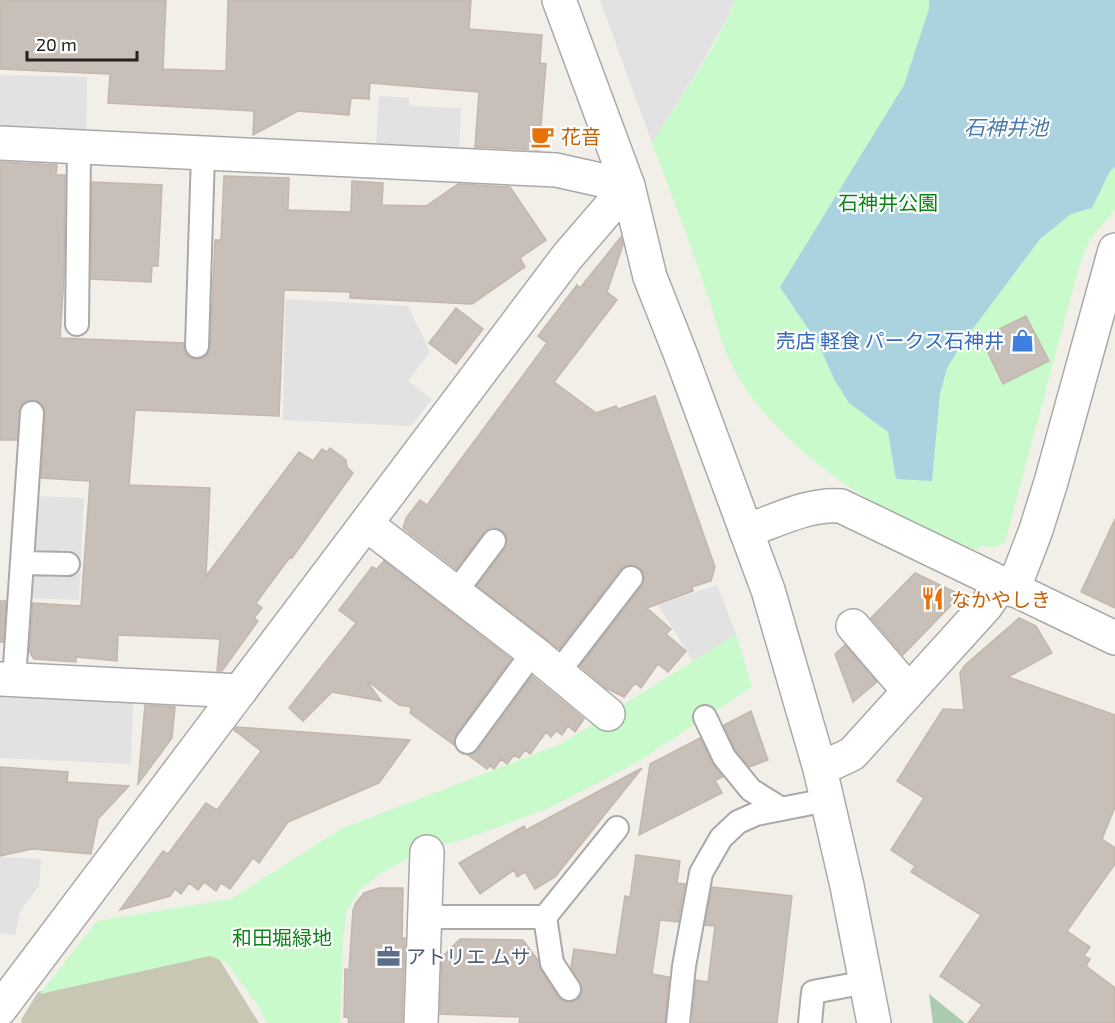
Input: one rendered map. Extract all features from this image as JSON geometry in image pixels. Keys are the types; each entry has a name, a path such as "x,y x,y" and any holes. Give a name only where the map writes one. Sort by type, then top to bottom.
{"street":[{"path":"559,0 628,186 650,277 768,590 823,784 874,1023"},
{"path":"0,143 556,170 628,186"},
{"path":"0,1009 567,257 628,186"},
{"path":"823,784 986,606 1007,587 1036,530 1115,250"},
{"path":"746,531 813,508 829,505 842,506 1115,638"},
{"path":"366,524 533,652 608,714"},
{"path":"853,626 908,690"},
{"path":"7,680 240,691"},
{"path":"421,1023 427,852"}],"lane":[{"path":"77,324 79,148"},
{"path":"197,346 203,154"},
{"path":"7,680 22,563 32,413"},
{"path":"455,593 494,541"},
{"path":"22,563 68,564"},
{"path":"558,674 631,578"},
{"path":"467,742 533,652"},
{"path":"705,717 730,765 752,790 780,808"},
{"path":"678,1023 684,966 701,873 721,838 738,822 756,814 780,808 823,784"},
{"path":"569,989 552,963 545,917 617,828"},
{"path":"425,917 545,917"},
{"path":"810,1023 813,992 867,982"}],"shaded area":[{"path":"600,0 735,0 698,70 652,143"},
{"path":"0,75 87,77 86,134 0,132"},
{"path":"379,96 409,98 409,106 461,108 459,151 376,147"},
{"path":"285,299 408,306 430,352 408,381 432,399 411,426 283,420"},
{"path":"31,496 84,498 79,600 27,598"},
{"path":"717,585 736,634 693,661 658,605"},
{"path":"0,694 133,700 131,764 0,758"},
{"path":"0,857 41,859 39,886 20,911 15,935 0,933"},
{"path":"216,954 259,1023 22,1023 21,1020 38,992"}],"green space":[{"name":"石神井公園","path":"735,0 1115,0 1115,209 1089,241 1079,267 1005,542 992,548 982,545 976,550 908,522 857,492 805,453 782,431 760,408 729,359 652,143 708,56"},
{"name":"和田堀緑地","path":"736,634 752,687 634,764 549,808 465,839 425,849 380,874 359,890 347,911 343,937 340,1023 267,1023 261,1010 227,963 210,956 40,994 97,921 231,899 341,829 561,744"},
{"path":"929,994 965,1023 933,1023"}],"water":[{"name":"石神井池","path":"929,0 1115,0 1115,167 1110,171 1092,208 1071,214 1040,239 963,342 947,368 940,394 932,481 896,479 888,432 849,403 834,379 819,345 780,287 904,85 929,9"}],"building":[{"path":"1,0 166,0 163,69 226,71 228,0 471,0 469,29 542,35 540,63 546,64 539,150 475,147 479,92 370,83 369,99 351,98 349,115 298,111 253,135 254,111 108,103 110,74 0,69"},
{"path":"0,162 57,165 56,175 65,175 64,277 60,338 184,343 185,353 190,358 196,359 204,358 209,353 215,240 221,240 224,176 289,178 288,210 351,212 352,181 383,183 382,205 426,206 458,184 510,187 546,240 520,258 525,267 472,304 350,298 350,292 284,290 279,416 135,410 129,485 210,488 206,576 299,452 313,461 322,449 327,452 330,448 346,460 347,467 353,473 292,558 290,557 256,603 262,608 254,618 258,621 222,671 217,671 220,639 118,635 117,661 76,657 76,662 34,659 29,651 33,603 81,606 90,481 41,478 45,414 44,407 39,402 27,401 21,406 17,440 0,440"},
{"path":"92,182 162,185 158,266 152,266 151,282 91,279"},
{"path":"621,237 623,245 607,292 617,300 554,382 596,413 616,406 618,409 655,396 715,567 711,581 692,587 693,591 647,608 671,629 666,634 686,651 668,672 658,664 641,688 635,683 624,697 606,688 580,666 642,586 644,573 640,568 632,565 620,570 559,649 477,586 505,549 507,536 503,531 489,528 484,532 456,569 403,528 406,518 420,500 427,505 547,343 538,336 577,285 580,288"},
{"path":"456,308 483,329 456,364 429,343"},
{"path":"1026,316 1049,361 1003,384 981,338"},
{"path":"1115,519 1115,608 1081,592"},
{"path":"384,561 511,659 456,734 454,745 410,713 411,707 399,705 366,680 381,701 332,692 303,721 289,708 356,623 339,610 372,567 377,569"},
{"path":"915,573 961,595 903,655 871,618"},
{"path":"0,601 6,601 3,642 0,642"},
{"path":"1019,618 1036,626 1052,653 1008,677 1115,715 1115,807 1102,839 1115,848 1115,864 1067,931 1090,947 1084,956 1090,959 1086,966 1115,988 1115,1023 968,1023 982,1005 940,976 981,915 911,872 915,866 891,850 924,798 897,781 943,709 964,710 960,673 964,666"},
{"path":"845,645 877,682 853,702 835,654"},
{"path":"532,676 584,719 575,732 568,726 562,735 556,731 551,737 546,732 530,754 525,750 519,758 514,755 507,764 501,759 494,769 490,765 487,769 468,755 478,750"},
{"path":"145,705 175,707 172,738 138,784"},
{"path":"751,711 768,760 749,767 735,750 724,725"},
{"path":"236,727 410,740 379,783 288,822 259,863 253,858 230,889 221,883 216,891 204,882 198,890 189,883 181,894 175,889 170,896 120,910 163,851 168,854 206,803 217,810 261,751 234,730"},
{"path":"700,738 712,763 723,777 715,780 722,793 639,835 650,764"},
{"path":"0,767 68,772 67,782 129,786 98,819 91,854 32,849 0,856"},
{"path":"642,768 555,877 535,889 525,872 517,877 514,870 480,894 459,863 524,826 526,830"},
{"path":"636,855 680,861 677,883 685,884 678,922 660,920 652,974 669,977 665,1023 519,1023 520,1017 440,1014 442,957 460,939 523,940 538,960 541,970 558,997 569,1002 577,1000 582,988 571,967 574,949 616,955 625,896 630,897"},
{"path":"712,887 792,896 777,1023 692,1023 696,980 708,982 715,926 705,925"},
{"path":"379,888 403,888 402,938 405,938 402,1023 348,1023 349,1018 344,1017 345,969 349,970 353,910 364,893"}],"place":[{"name":"花音","path":"543,136"},
{"name":"売店 軽食 パークス石神井","path":"1022,340"},
{"name":"なかやしき","path":"933,599"},
{"name":"アトリエ ムサ","path":"388,956"}]}
